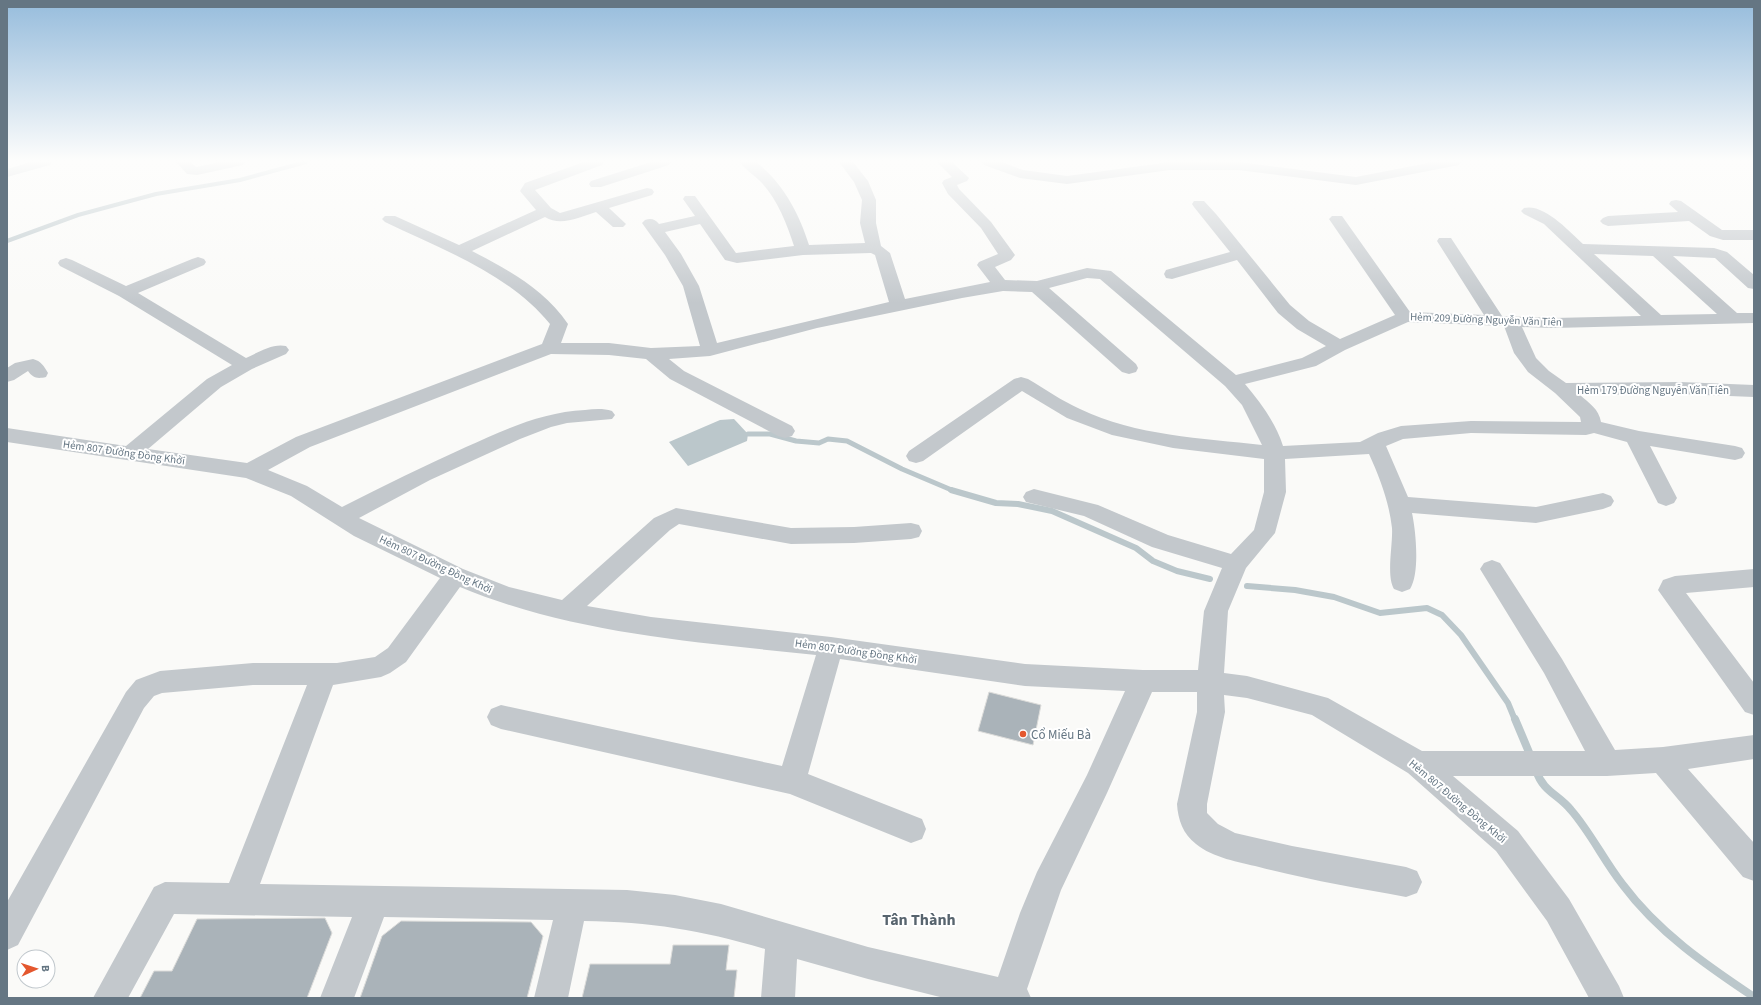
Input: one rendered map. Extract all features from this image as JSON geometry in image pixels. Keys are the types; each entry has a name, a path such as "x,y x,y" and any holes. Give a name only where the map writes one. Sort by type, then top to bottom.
{"street":[{"path":"459,251 546,211 556,218 560,218 589,209"},
{"path":"601,209 618,224"},
{"path":"697,209 733,258 803,250 874,248 882,253 898,304"},
{"path":"788,209 795,223 803,250"},
{"path":"869,209 868,223 874,248"},
{"path":"970,209 986,225 1006,253 1007,256 985,265 1000,286"},
{"path":"1203,209 1284,309 1303,325 1339,346"},
{"path":"1683,209 1716,233 1723,235 1754,235"},
{"path":"1530,211 1549,221 1657,321"},
{"path":"1608,221 1693,216"},
{"path":"390,219 459,251 521,287 543,306 558,324 556,334 549,348"},
{"path":"704,219 652,226 673,254 691,286 710,350"},
{"path":"1337,219 1405,317"},
{"path":"1445,241 1504,321 1526,360 1562,390"},
{"path":"1580,249 1714,253 1721,255 1754,284"},
{"path":"1657,251 1732,318"},
{"path":"1172,274 1240,254"},
{"path":"66,262 125,292 246,365"},
{"path":"125,292 198,262"},
{"path":"250,471 303,442 396,405 463,382 549,348 609,349 652,354 690,353 710,350 898,304 1000,286 1036,286 1083,273 1095,272 1105,275 1232,382 1250,402 1266,430 1274,453 1276,465 1275,492 1264,533 1236,564 1216,611 1210,682 1212,712 1192,804 1193,818 1206,834 1231,846 1292,861 1406,882"},
{"path":"1036,286 1130,368"},
{"name":"Hẻm 209 Đường Nguyễn Văn Tiên","path":"1232,382 1309,362 1339,346 1405,317 1504,321 1657,321 1754,318"},
{"path":"130,453 203,391 246,365 280,350"},
{"path":"652,354 677,375 784,431"},
{"path":"7,376 22,367 33,365 39,373"},
{"path":"916,456 1021,383 1074,414 1119,430 1173,441 1274,453 1364,449 1375,445 1385,438 1401,433 1471,427 1586,429 1591,426 1635,437 1735,453"},
{"name":"Hẻm 179 Đường Nguyễn Văn Tiên","path":"1562,390 1680,388 1754,391"},
{"name":"Hẻm 179 Đường Nguyễn Văn Tiên","path":"1562,390 1590,415 1591,426"},
{"path":"342,517 422,475 513,434 545,422 568,417 605,415"},
{"name":"Hẻm 807 Đường Đồng Khởi","path":"7,435 250,471 299,490 362,530 455,575 504,595 587,616 651,627 831,647 1026,675 1143,681 1178,680 1210,682 1247,687 1318,706 1418,764 1507,841 1558,910 1607,998"},
{"path":"1635,437 1666,498"},
{"path":"1375,445 1385,464 1398,504 1403,527 1402,583"},
{"path":"1034,497 1090,510 1160,541 1236,564"},
{"path":"1398,504 1536,515 1557,513 1586,504 1603,501"},
{"path":"568,610 662,524 676,516 690,517 791,536 854,535 911,531"},
{"path":"1492,569 1553,666 1607,763"},
{"path":"7,934 135,700 145,688 160,682 253,674 337,674 381,666 397,655 455,575"},
{"path":"1754,578 1675,585 1671,586 1670,590 1754,704"},
{"path":"792,781 831,647"},
{"path":"240,899 324,674"},
{"path":"110,998 165,898 627,906 675,911 721,920 868,963 1011,997 1036,913 1098,784 1143,681"},
{"path":"501,717 792,781 911,829"},
{"path":"1418,764 1607,763 1663,760 1754,747"},
{"path":"1663,760 1754,866"},
{"path":"338,998 374,901"},
{"path":"551,998 572,905"},
{"path":"778,998 782,938"}],"shaded area":[{"path":"734,419 748,434 747,441 688,466 669,442 720,420"}],"building":[{"path":"989,692 1041,705 1033,745 978,731"},
{"path":"325,918 332,933 307,998 140,998 154,971 172,971 197,919"},
{"path":"401,921 531,922 543,936 527,998 360,998 382,936"},
{"path":"673,945 729,945 726,970 737,970 734,998 582,998 590,964 670,964"}],"waterway":[{"path":"7,241 78,215 101,209"},
{"path":"748,434 770,434 796,441 819,443 828,439 847,441 902,469 953,491"},
{"path":"953,491 996,503 1018,504 1052,511 1136,548 1153,561 1177,571 1210,579"},
{"path":"1247,586 1295,590 1334,597 1380,613 1427,608 1442,615 1461,635 1508,703 1515,720"},
{"path":"1515,719 1531,757"},
{"path":"1536,770 1547,788 1566,805 1578,819 1616,876 1651,918 1684,947 1718,973 1754,997"}],"place":[{"name":"Cổ Miếu Bà","path":"1023,734"}],"district":[{"name":"Tân Thành","path":"919,919"}]}
